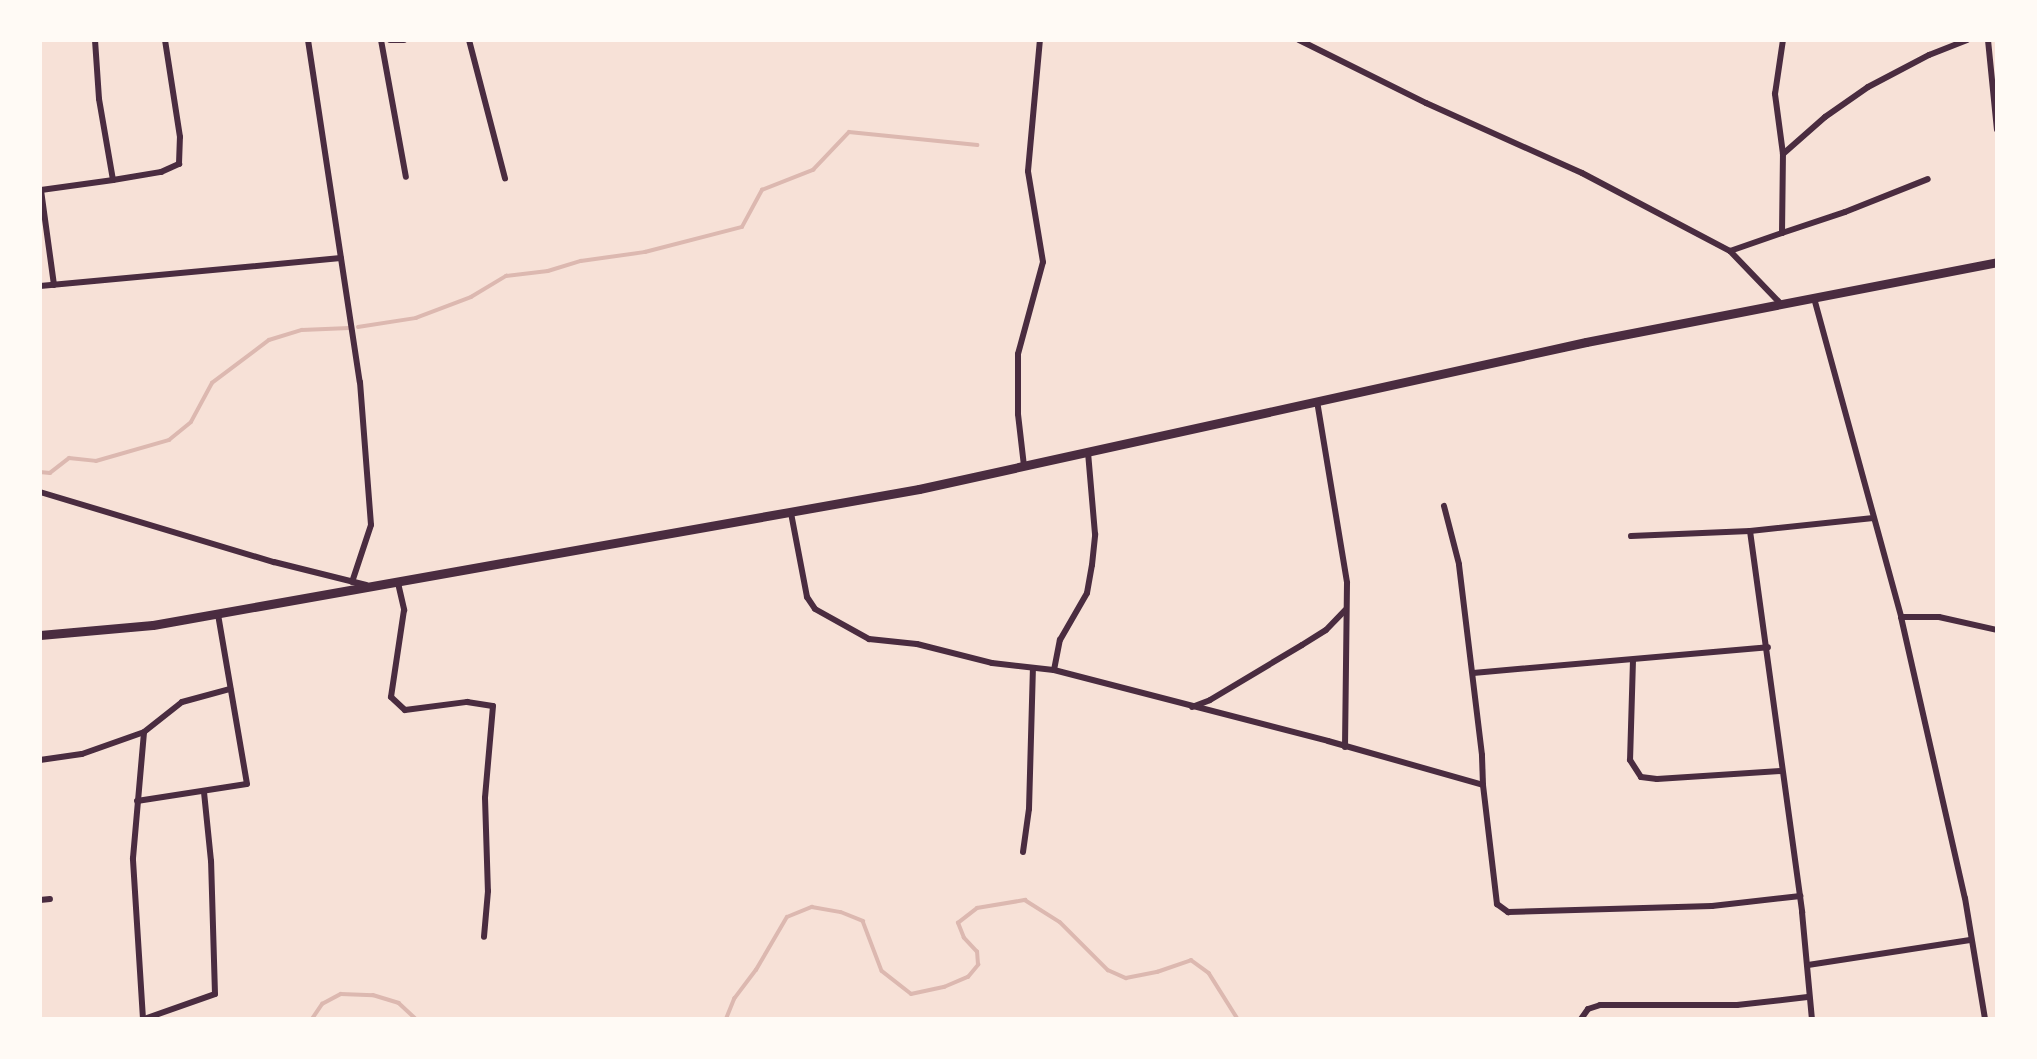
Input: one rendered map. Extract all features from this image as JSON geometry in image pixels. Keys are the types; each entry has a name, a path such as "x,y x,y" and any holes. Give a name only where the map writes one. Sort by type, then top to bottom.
{"main road":[{"path":"40,635 153,625 790,513 1024,466 1586,342 1997,262"}],"street":[{"path":"95,40 99,99 113,180"},
{"path":"54,285 41,190 161,172 179,164 180,137 165,40"},
{"path":"308,40 360,382 371,525 352,582"},
{"path":"381,40 406,177"},
{"path":"390,40 404,40"},
{"path":"470,40 505,178"},
{"path":"1024,466 1018,414 1018,354 1043,262 1028,171 1040,40"},
{"path":"1299,40 1426,103 1582,173 1730,251 1781,304"},
{"path":"1782,233 1783,154 1775,94 1783,40"},
{"path":"1783,154 1825,117 1868,87 1929,55 1967,40"},
{"path":"1988,40 1997,130"},
{"path":"1730,251 1845,212 1927,179"},
{"path":"40,286 341,258"},
{"path":"1814,298 1901,617 1965,898 1985,1019"},
{"path":"1317,401 1347,583 1345,747"},
{"path":"1054,670 1060,639 1087,593 1092,565 1095,534 1088,452"},
{"path":"40,492 274,562 374,587"},
{"path":"1444,506 1459,564 1497,904 1508,912 1712,906 1800,896"},
{"path":"790,513 807,597 815,609 845,623 869,639 917,644 992,663 1054,670 1483,785"},
{"path":"1631,536 1750,531 1873,518"},
{"path":"1750,531 1800,896 1812,1019"},
{"path":"398,583 404,610 391,697 405,709 467,702 493,706 485,798 488,891 484,937"},
{"path":"1192,707 1210,700 1326,630 1345,610"},
{"path":"137,801 247,784 218,614"},
{"path":"1901,617 1939,617 1997,630"},
{"path":"1473,673 1768,647"},
{"path":"1633,660 1630,760 1641,776 1657,779 1781,771"},
{"path":"1023,852 1029,809 1033,669"},
{"path":"40,760 82,754 144,732 182,702 230,690"},
{"path":"144,732 134,858 143,1019 215,994 211,861 204,792"},
{"path":"40,900 50,900"},
{"path":"1808,965 1970,940"},
{"path":"1581,1019 1588,1009 1601,1005 1737,1005 1808,997"}],"waterway":[{"path":"358,327 416,318 471,297 506,276 548,271 581,261 645,252 742,227 762,190 813,170 849,132 977,145"},
{"path":"40,472 50,473 69,458 96,461 169,440 191,422 212,383 269,340 302,330 349,328"},
{"path":"726,1019 734,999 756,970 787,917 812,907 841,912 863,921 882,971 911,994 944,987 968,977 978,965 977,952 964,938 958,923 977,908 1025,900 1060,922 1108,970 1126,978 1157,972 1191,960 1209,973 1238,1019"},
{"path":"312,1019 322,1004 341,994 373,995 399,1003 416,1019"}]}
